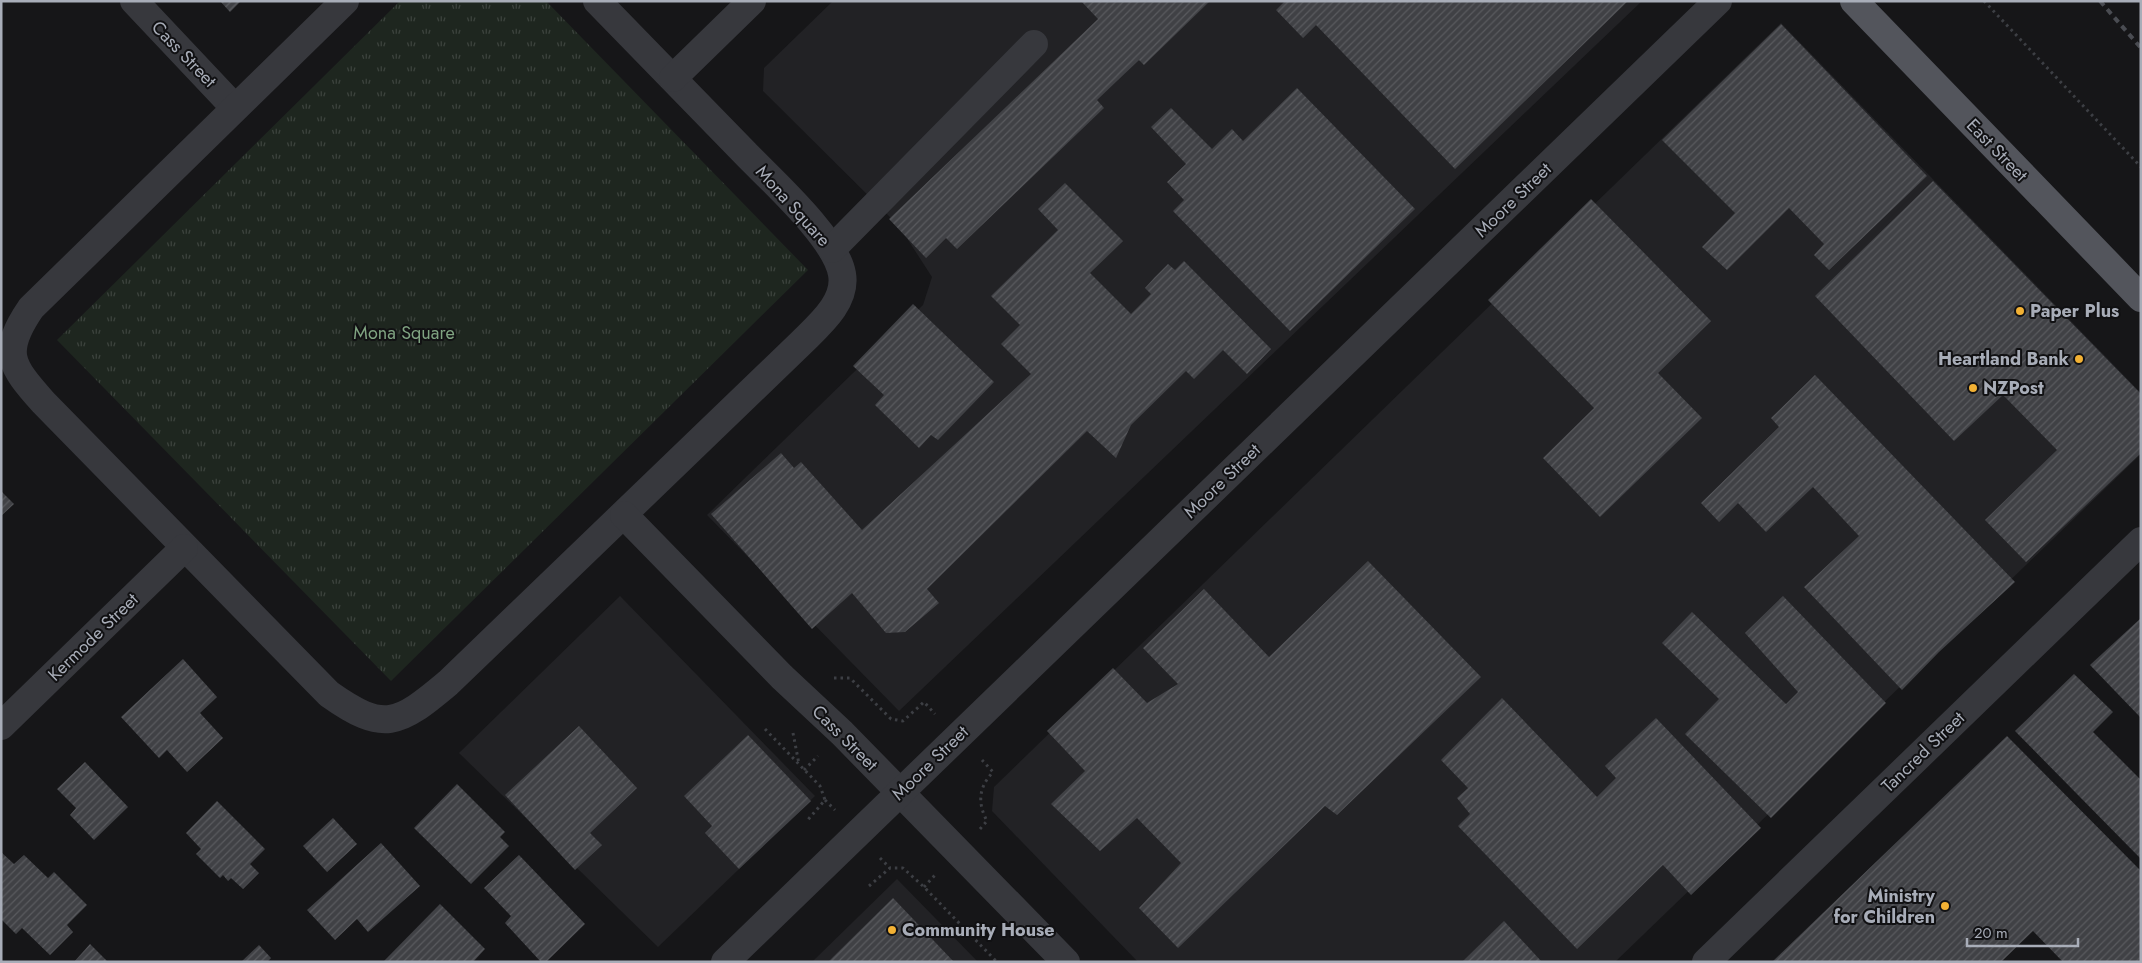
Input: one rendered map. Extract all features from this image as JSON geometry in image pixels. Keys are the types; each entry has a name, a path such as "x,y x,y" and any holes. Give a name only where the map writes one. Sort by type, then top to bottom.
{"main road":[{"name":"East Street","path":"1854,1 2141,298"}],"street":[{"name":"Cass Street","path":"134,1 234,108"},
{"name":"Mona Square","path":"345,1 31,308 19,325 12,343 12,356 29,386 184,548 328,694 352,711 366,717 381,720 399,717 418,708 448,683 801,343 834,307 843,286 842,274 832,249 787,196 597,1"},
{"path":"673,78 752,1"},
{"name":"Moore Street","path":"725,962 1718,1"},
{"path":"832,249 1034,44"},
{"name":"Cass Street","path":"624,515 782,677 900,792 1066,962"},
{"name":"Tancred Street","path":"1706,962 2141,541"},
{"name":"Kermode Street","path":"1,726 184,548"}],"path":[{"path":"1984,1 2141,167"},
{"path":"830,678 850,678 891,719 903,721 924,702 938,716"},
{"path":"791,724 799,764"},
{"path":"765,729 820,786 825,800 838,814"},
{"path":"804,770 821,753"},
{"path":"977,832 988,820 981,805 980,794 983,782 993,772 981,759"},
{"path":"806,822 825,800"},
{"path":"879,856 890,868"},
{"path":"868,886 890,868 902,868 924,887 997,962"},
{"path":"924,887 940,870"}],"shaded area":[{"path":"833,1 1642,1 899,711 707,515 923,305 932,277 899,226 763,91 764,68"},
{"path":"1781,23 2141,393 2141,454 1615,962 1138,962 992,811 994,787"},
{"path":"620,596 815,796 658,947 459,753"},
{"path":"897,879 978,962 812,962"}],"green space":[{"name":"Mona Square","path":"400,1 546,1 808,270 391,681 57,340"}],"building":[{"path":"220,1 241,1 230,12"},
{"path":"1081,1 1210,1 1144,65 1139,60 1097,100 1104,108 957,249 946,238 926,258 889,219 1098,19"},
{"path":"1285,1 1628,1 1455,169 1316,25 1303,38 1276,10"},
{"path":"1781,24 1927,176 1829,270 1814,255 1824,244 1789,208 1727,270 1702,247 1735,213 1662,140"},
{"path":"1297,88 1415,209 1290,331 1173,211 1184,200 1167,182 1186,164 1151,127 1171,108 1212,149 1232,129 1243,141"},
{"path":"1933,181 2141,394 2141,453 2026,562 1985,520 2057,450 2003,395 1954,441 1815,296"},
{"path":"1065,183 1123,241 1090,273 1131,314 1151,294 1145,288 1168,264 1175,270 1184,261 1271,349 1247,374 1223,350 1194,379 1186,371 1131,425 1116,458 1087,431 927,589 939,603 905,632 886,633 852,593 812,629 711,514 781,453 794,468 801,462 862,530 1031,374 1001,344 1020,325 991,296 1058,230 1038,209"},
{"path":"1591,199 1711,321 1658,373 1702,418 1600,517 1543,458 1594,408 1488,300"},
{"path":"913,304 994,382 938,440 931,435 919,448 875,405 884,395 853,366"},
{"path":"1815,375 2015,582 1939,652 1902,690 1804,587 1859,536 1813,487 1766,532 1738,503 1719,522 1701,503 1779,427 1771,418"},
{"path":"1,491 14,504 1,516"},
{"path":"1368,561 1481,677 1337,815 1325,806 1178,948 1139,908 1181,863 1137,818 1100,851 1051,804 1085,771 1047,731 1113,668 1147,703 1178,684 1143,648 1204,589 1269,657"},
{"path":"1783,596 1886,703 1771,818 1685,734 1719,699 1662,643 1692,612 1786,704 1798,692 1745,633"},
{"path":"2141,618 2141,718 2090,665"},
{"path":"183,659 217,697 200,713 223,738 187,772 167,750 159,758 121,717"},
{"path":"2074,674 2113,712 2093,732 2141,780 2141,859 2015,731"},
{"path":"1502,698 1597,797 1616,778 1605,766 1656,718 1761,828 1691,895 1663,865 1577,949 1458,826 1470,814 1457,798 1468,788 1441,760"},
{"path":"579,726 637,788 590,833 602,845 575,870 505,795"},
{"path":"748,735 811,801 739,869 705,833 712,826 684,796"},
{"path":"2007,736 2141,871 2141,962 2063,962 2033,931 2001,962 1772,962"},
{"path":"85,762 128,807 94,840 70,815 76,808 57,789"},
{"path":"457,784 505,832 500,837 509,846 471,884 414,828"},
{"path":"217,801 265,849 250,864 259,873 243,889 231,878 228,881 223,875 220,878 196,854 201,849 186,833"},
{"path":"333,818 357,844 327,872 303,846"},
{"path":"381,843 420,886 368,932 357,919 335,940 307,910"},
{"path":"1,852 14,864 24,855 48,878 54,872 87,905 67,925 73,932 50,955 22,928 16,934 1,919"},
{"path":"519,855 585,924 546,962 541,962 505,923 511,916 484,888"},
{"name":"Community House","path":"893,898 954,962 828,962"},
{"path":"440,904 485,949 473,962 383,962"},
{"path":"1504,921 1542,962 1462,962"},
{"path":"90,944 108,962 74,962"},
{"path":"259,945 271,958 267,962 241,962"}],"railway":[{"path":"2100,1 2141,48"}],"place":[{"name":"Paper Plus","path":"2020,311"},
{"name":"Heartland Bank","path":"2079,359"},
{"name":"NZPost","path":"1973,388"},
{"name":"Ministry for Children","path":"1945,906"},
{"name":"Community House","path":"892,930"}]}
